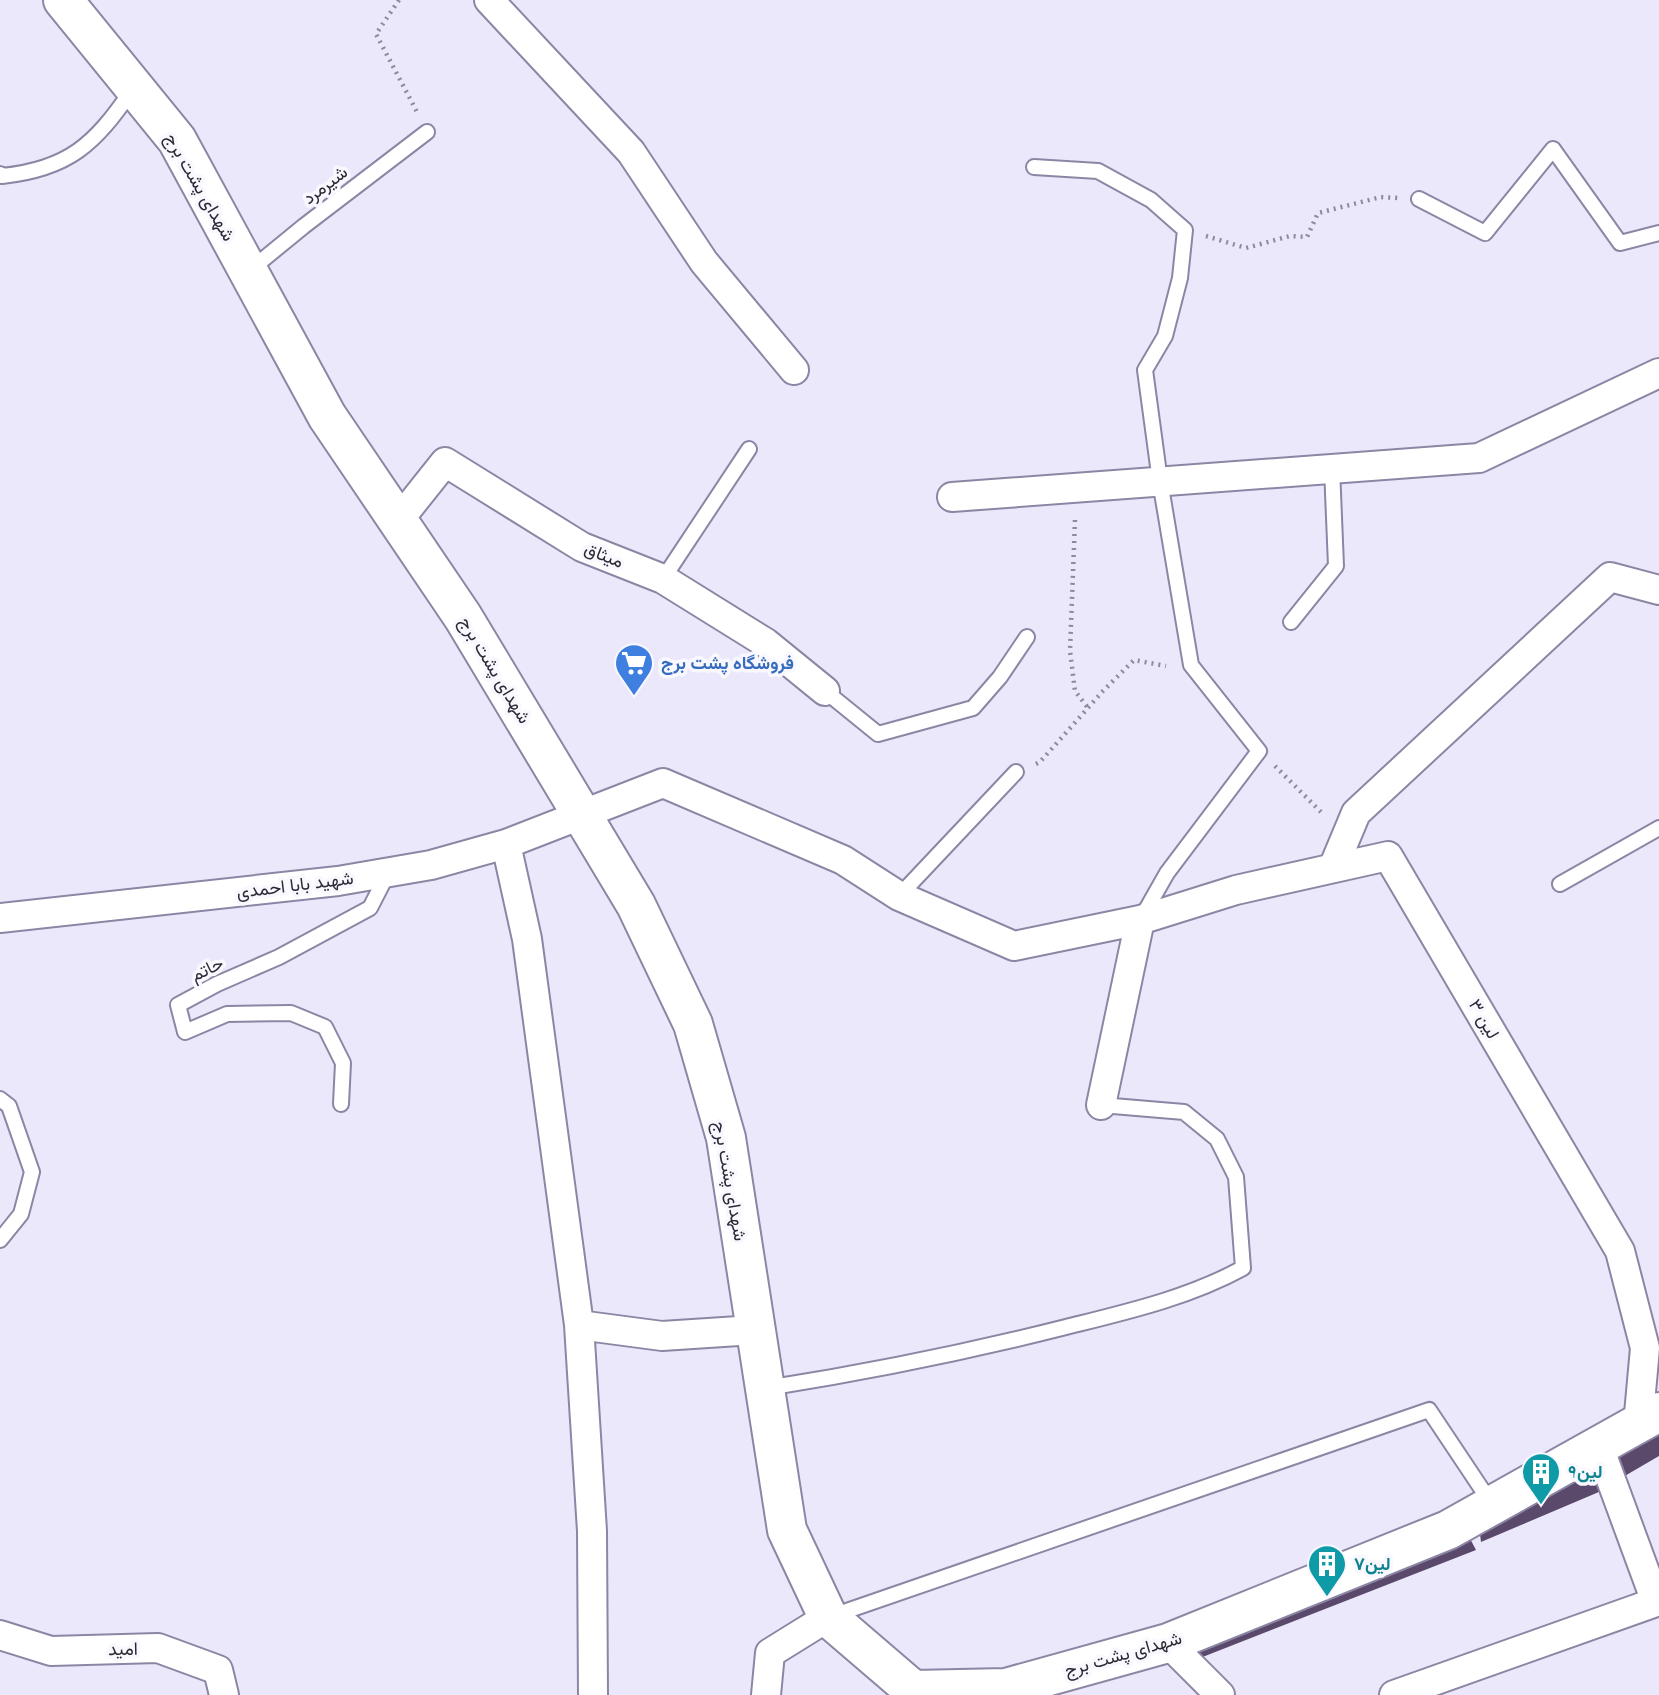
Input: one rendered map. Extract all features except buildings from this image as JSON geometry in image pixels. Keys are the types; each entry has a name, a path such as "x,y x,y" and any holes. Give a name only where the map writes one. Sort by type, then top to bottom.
{"street":[{"name":"شهدای پشت برج","path":"63,0 177,140 327,416 463,617 583,814 636,905 693,1024 726,1138 787,1530 828,1617 913,1690 943,1692 1006,1688 1168,1643 1448,1530 1648,1419"},
{"path":"489,0 631,152 704,262 794,370"},
{"path":"952,497 1479,457 1659,373"},
{"name":"میثاق","path":"398,521 445,462 582,548 663,579 766,643 825,691"},
{"path":"1333,868 1356,813 1610,577 1659,590"},
{"name":"شهید بابا احمدی","path":"0,918 338,881 431,865 506,844 663,783 843,860 899,896"},
{"path":"506,844 527,939 579,1325 592,1531 593,1695"},
{"name":"لین ۳","path":"899,896 1014,946 1140,920 1236,890 1388,856 1620,1251 1645,1349 1648,1419"},
{"path":"1101,1105 1140,920"},
{"path":"579,1325 662,1336 754,1330"},
{"path":"1394,1695 1657,1601 1599,1447"},
{"path":"766,1695 770,1653 828,1617"},
{"name":"امید","path":"0,1635 51,1650 158,1648 218,1670 224,1695"},
{"path":"1168,1643 1220,1695"}],"lane":[{"path":"0,174 28,173 67,160 108,125 133,89"},
{"name":"شیرمرد","path":"248,272 427,132"},
{"path":"1419,199 1485,233 1553,149 1620,243 1659,233"},
{"path":"1034,167 1098,171 1151,200 1185,230 1180,278 1165,336 1145,370 1160,481 1192,665 1259,751 1167,873 1140,920"},
{"path":"663,579 749,449"},
{"path":"1291,622 1336,566 1332,468"},
{"path":"825,691 878,734 905,727 973,708 1000,677 1027,637"},
{"path":"899,896 1016,772"},
{"path":"1560,884 1659,828"},
{"name":"حاتم","path":"341,1104 343,1063 326,1027 291,1013 227,1014 185,1032 178,1005 217,984 279,957 370,908 388,873"},
{"path":"0,1099 9,1106 32,1172 21,1214 0,1240"},
{"path":"765,1388 964,1353 1133,1311 1223,1279 1243,1268 1236,1177 1217,1139 1184,1112 1101,1105"},
{"path":"828,1617 1429,1410 1492,1506"}],"path":[{"path":"399,0 376,34 427,132"},
{"path":"1185,230 1246,248 1290,236 1307,237 1318,213 1381,197 1419,199"},
{"path":"1076,487 1070,651 1075,691 1088,708"},
{"path":"1016,772 1040,762 1134,660 1162,666 1192,665"},
{"path":"1259,751 1346,836"}],"place":[{"name":"فروشگاه پشت برج","path":"634,697"},
{"name":"لین۹","path":"1541,1506"},
{"name":"لین۷","path":"1327,1598"}]}
